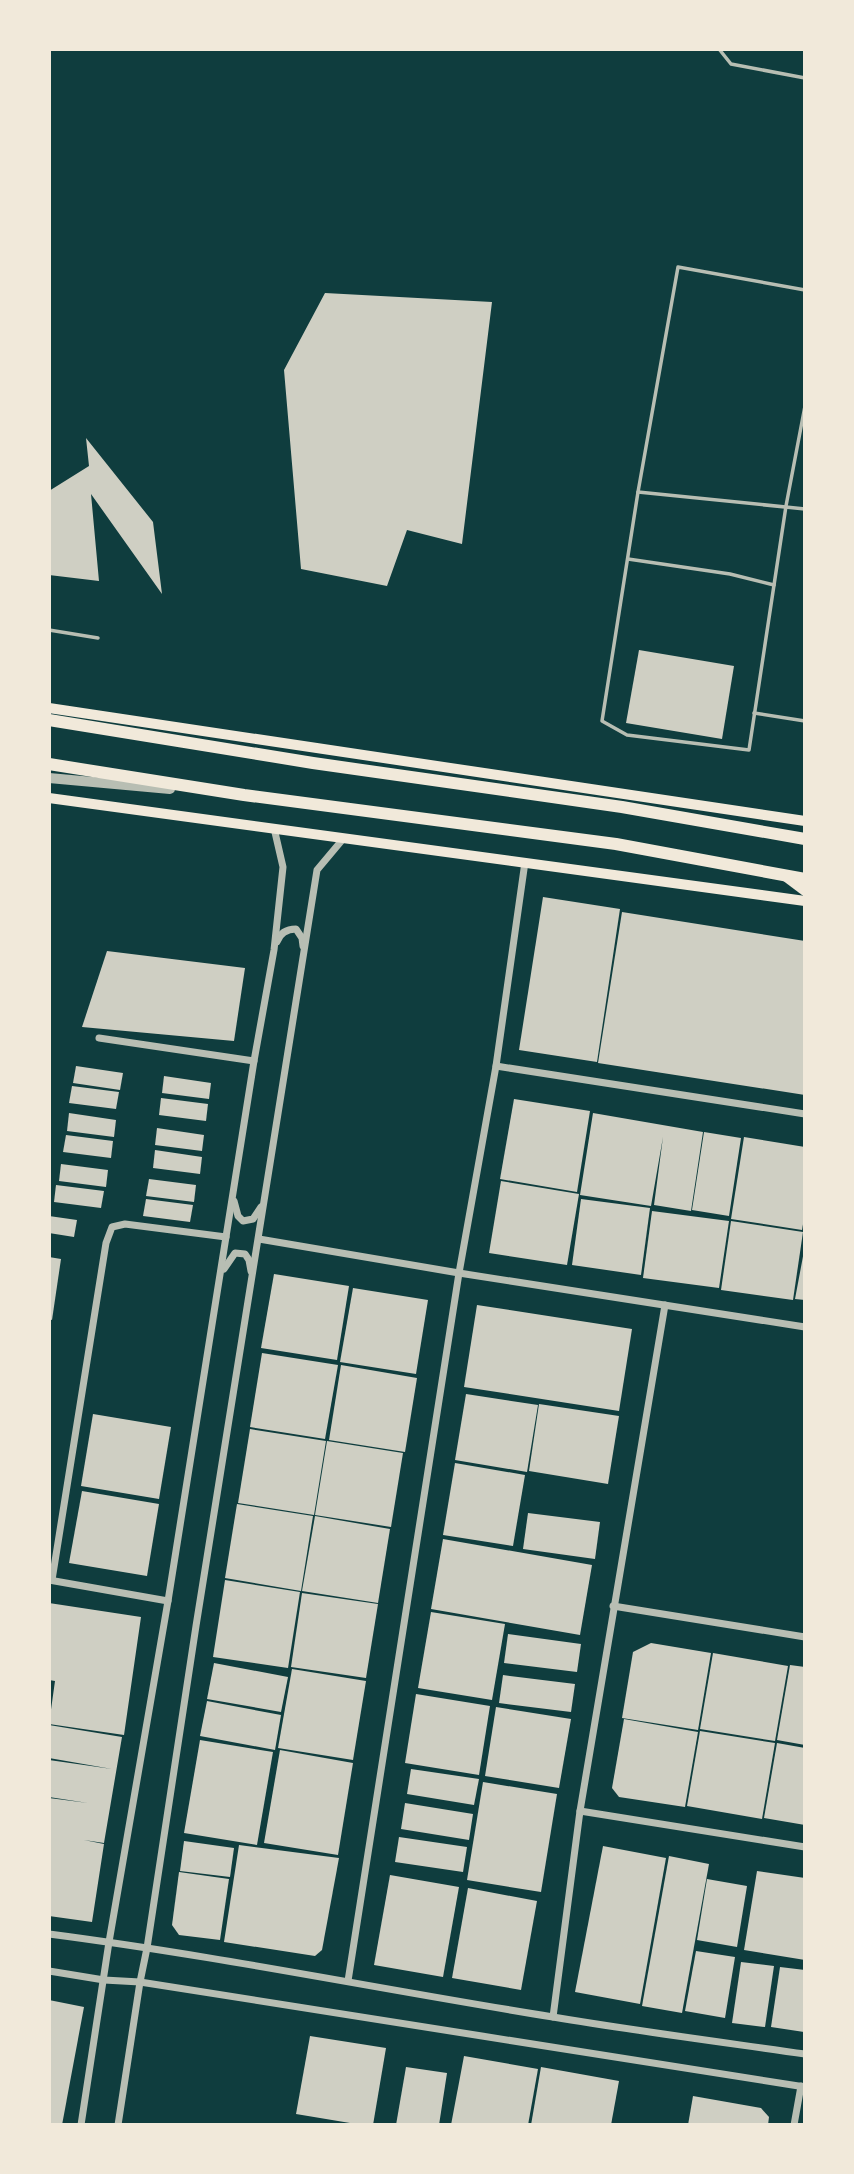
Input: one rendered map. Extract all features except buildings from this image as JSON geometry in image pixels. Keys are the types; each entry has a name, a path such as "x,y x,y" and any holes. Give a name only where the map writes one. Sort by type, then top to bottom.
{"main road":[{"path":"49,708 805,821"},
{"path":"49,720 313,763 622,807 805,839"},
{"path":"49,764 244,795 616,844 805,879"},
{"path":"49,798 805,901"},
{"path":"783,875 805,891"}],"street":[{"path":"49,778 244,795"},
{"path":"81,2125 108,1942 168,1601 274,950 284,867 274,828"},
{"path":"118,2125 317,870 343,839"},
{"path":"348,1980 459,1273 496,1066 525,862"},
{"path":"274,950 279,937 288,929 296,929 302,938 304,950"},
{"path":"99,1038 254,1061"},
{"path":"496,1066 805,1114"},
{"path":"233,1194 238,1216 243,1221 253,1219 265,1199"},
{"path":"168,1601 50,1580 106,1243 113,1227 125,1224 226,1237"},
{"path":"259,1239 805,1327"},
{"path":"222,1273 236,1253 245,1254 251,1267 252,1282"},
{"path":"553,2017 580,1811 665,1305"},
{"path":"613,1606 805,1637"},
{"path":"580,1811 805,1847"},
{"path":"49,1934 348,1980 553,2017 805,2054"},
{"path":"49,1971 803,2086 794,2125"}],"lane":[{"path":"719,49 732,64 805,78"},
{"path":"805,290 678,267 638,492 602,721 627,734 749,750 786,506 805,406"},
{"path":"638,492 805,509"},
{"path":"628,559 730,574 774,585"},
{"path":"49,630 98,638"},
{"path":"754,713 805,721"}]}
